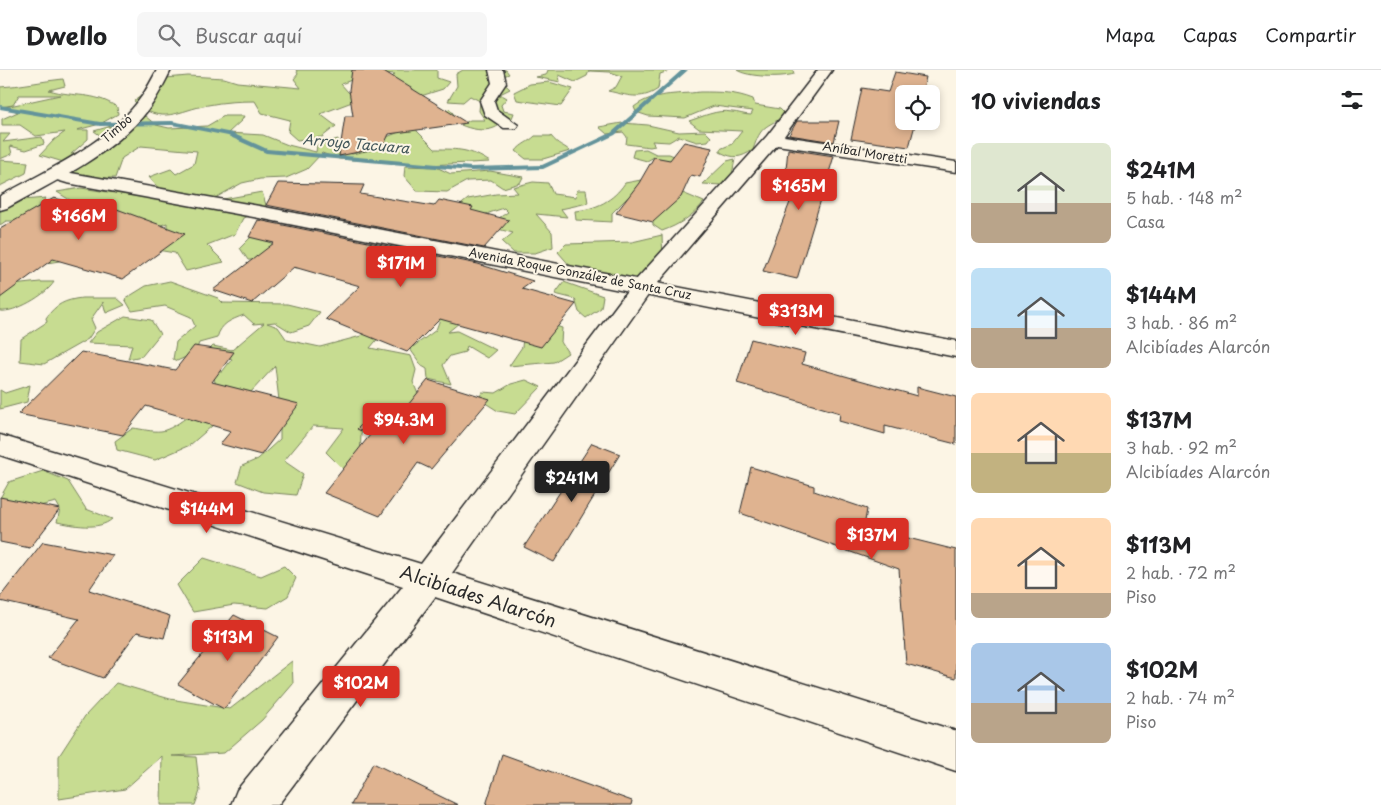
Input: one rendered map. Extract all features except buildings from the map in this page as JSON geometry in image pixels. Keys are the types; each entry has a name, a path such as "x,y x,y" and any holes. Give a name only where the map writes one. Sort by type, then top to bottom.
{"street":[{"name":"Timbó","path":"0,204 56,174 94,150 142,109 164,70"},
{"path":"496,70 499,83 487,101 490,112 510,125"},
{"path":"252,805 428,580 642,286 773,139 825,70"},
{"name":"Aníbal Moretti","path":"773,139 956,167"},
{"name":"Avenida Roque González de Santa Cruz","path":"56,174 67,178 259,212 642,286 956,349"},
{"name":"Alcibíades Alarcón","path":"0,445 428,580 956,752"}],"green space":[{"path":"296,70 437,70 437,78 449,82 443,89 405,101 387,82 395,74 372,72 341,84 348,92 360,99 320,114 336,126 322,137 297,140 288,132 290,120 262,113 255,101 214,104 170,115 162,115 144,109 134,101 166,78 188,76 224,78 237,82 301,88 294,79 298,74"},
{"path":"463,70 506,70 509,74 498,78 510,89 500,94 507,98 501,105 503,111 514,113 512,118 494,128 486,130 473,129 461,125 470,120 485,120 479,111 480,101 470,96 463,102 448,101 457,86 456,74"},
{"path":"548,70 669,71 660,74 658,89 646,95 634,96 608,91 616,87 622,76 610,72 589,71 587,76 575,82 559,75 560,82 536,77 546,75"},
{"path":"737,70 793,70 794,74 764,76 748,74"},
{"path":"63,79 65,86 49,90 91,97 108,102 117,107 118,114 100,124 77,130 88,130 88,139 71,154 94,149 108,141 94,131 145,116 156,125 169,128 207,126 224,116 244,116 228,133 263,135 288,145 316,152 317,145 338,139 339,150 352,154 371,150 370,144 399,132 425,114 450,109 455,116 417,123 417,131 435,149 464,151 476,154 490,162 427,165 339,159 322,153 307,169 286,178 260,179 242,183 206,203 159,189 149,177 171,169 176,174 194,164 197,151 141,146 122,158 115,178 67,178 80,167 40,155 54,140 65,132 36,136 20,125 2,125 2,119 18,112 5,107 60,95 19,95 13,105 0,107 0,87"},
{"path":"549,82 573,89 561,106 517,100 514,92 530,84"},
{"path":"721,92 740,95 753,99 755,105 780,109 786,115 762,131 753,150 744,155 733,157 720,152 720,149 732,144 742,131 699,129 689,121 726,111 751,115 753,111 714,106 685,118 648,116 636,112 634,107 657,96"},
{"path":"622,123 648,125 679,132 705,131 711,137 708,141 697,142 679,136 669,142 652,141 655,146 650,147 626,144 627,137 623,132 607,134 599,127"},
{"path":"0,134 10,134 3,142 42,137 44,144 26,150 10,146 12,154 0,159"},
{"path":"535,136 551,136 556,142 570,151 543,159 526,159 516,151"},
{"path":"646,149 656,154 669,154 687,161 684,167 654,157 647,161 632,157 634,150"},
{"path":"735,159 731,180 722,185 703,184 727,161"},
{"path":"0,160 28,162 26,173 0,186"},
{"path":"405,166 436,167 451,174 490,171 523,177 520,183 503,188 491,180 467,181 447,192 417,191 404,176"},
{"path":"641,180 659,183 704,202 685,220 662,231 653,225 653,213 628,197 612,213 612,222 576,220 575,211 597,206 615,195 625,183"},
{"path":"533,182 548,183 553,194 576,197 577,190 586,190 588,203 561,209 567,217 536,214 552,232 553,247 535,253 514,253 502,242 513,233 498,229 496,220 508,212 504,208 480,216 453,211 468,199 496,194 518,193 513,187"},
{"path":"81,188 202,206 218,200 262,192 266,205 259,212 243,218 235,234 207,245 224,262 186,271 175,253 157,250 167,240 167,223 59,261 41,264 24,221 6,221 0,225 0,211 23,200 46,198 30,215 97,217 57,192"},
{"path":"254,234 277,235 271,244 289,248 325,265 296,268 281,260 248,260 240,248"},
{"path":"662,235 663,261 628,284 585,283 558,252 566,244 632,242"},
{"path":"170,281 218,298 223,303 287,304 320,312 309,326 291,332 275,322 267,323 278,327 287,340 320,347 361,336 376,315 380,336 370,348 411,356 416,370 413,382 418,394 408,409 388,409 361,433 360,462 343,469 326,452 344,428 313,426 284,461 303,474 296,495 263,492 237,482 242,466 258,459 280,439 280,409 275,366 250,393 190,445 155,460 117,450 115,441 133,428 161,431 175,426 199,407 217,389 212,371 222,372 232,359 208,351 213,346 232,350 264,323 254,324 244,315 224,325 217,338 199,343 195,353 177,361 173,359 176,342 195,326 191,317 165,306 132,311 125,299 146,286"},
{"path":"54,282 30,302 14,309 0,311 0,297 13,285"},
{"path":"564,282 603,296 601,308 586,318 579,312 575,299 555,294"},
{"path":"82,298 117,298 125,305 106,313 103,302 91,319 95,328 88,339 44,364 20,361 21,339 47,322 46,318 57,306"},
{"path":"444,308 471,313 448,332 457,331 496,350 487,358 467,346 465,352 450,356 443,365 451,384 428,379 427,369 422,366 410,349 436,330"},
{"path":"125,316 151,320 160,334 142,356 128,359 132,345 88,343 97,332"},
{"path":"546,323 562,328 561,342 568,353 554,362 509,366 522,347 523,338"},
{"path":"526,380 541,387 515,414 498,411 479,399 482,392 496,393 511,384"},
{"path":"30,385 27,402 0,409 0,390 5,393"},
{"path":"43,471 68,481 86,509 112,519 100,525 78,526 57,522 60,509 56,502 24,510 0,498 9,482"},
{"path":"204,558 261,576 284,566 296,578 288,596 268,608 234,605 193,612 177,585"},
{"path":"292,661 293,684 262,720 224,753 172,756 196,757 200,791 195,805 161,805 162,756 125,789 59,799 59,756 85,716 116,683 170,699 230,709"}],"waterway":[{"name":"Arroyo Tacuara","path":"0,107 100,124 172,123 230,134 266,151 471,169 543,167 613,134 685,70"}]}
